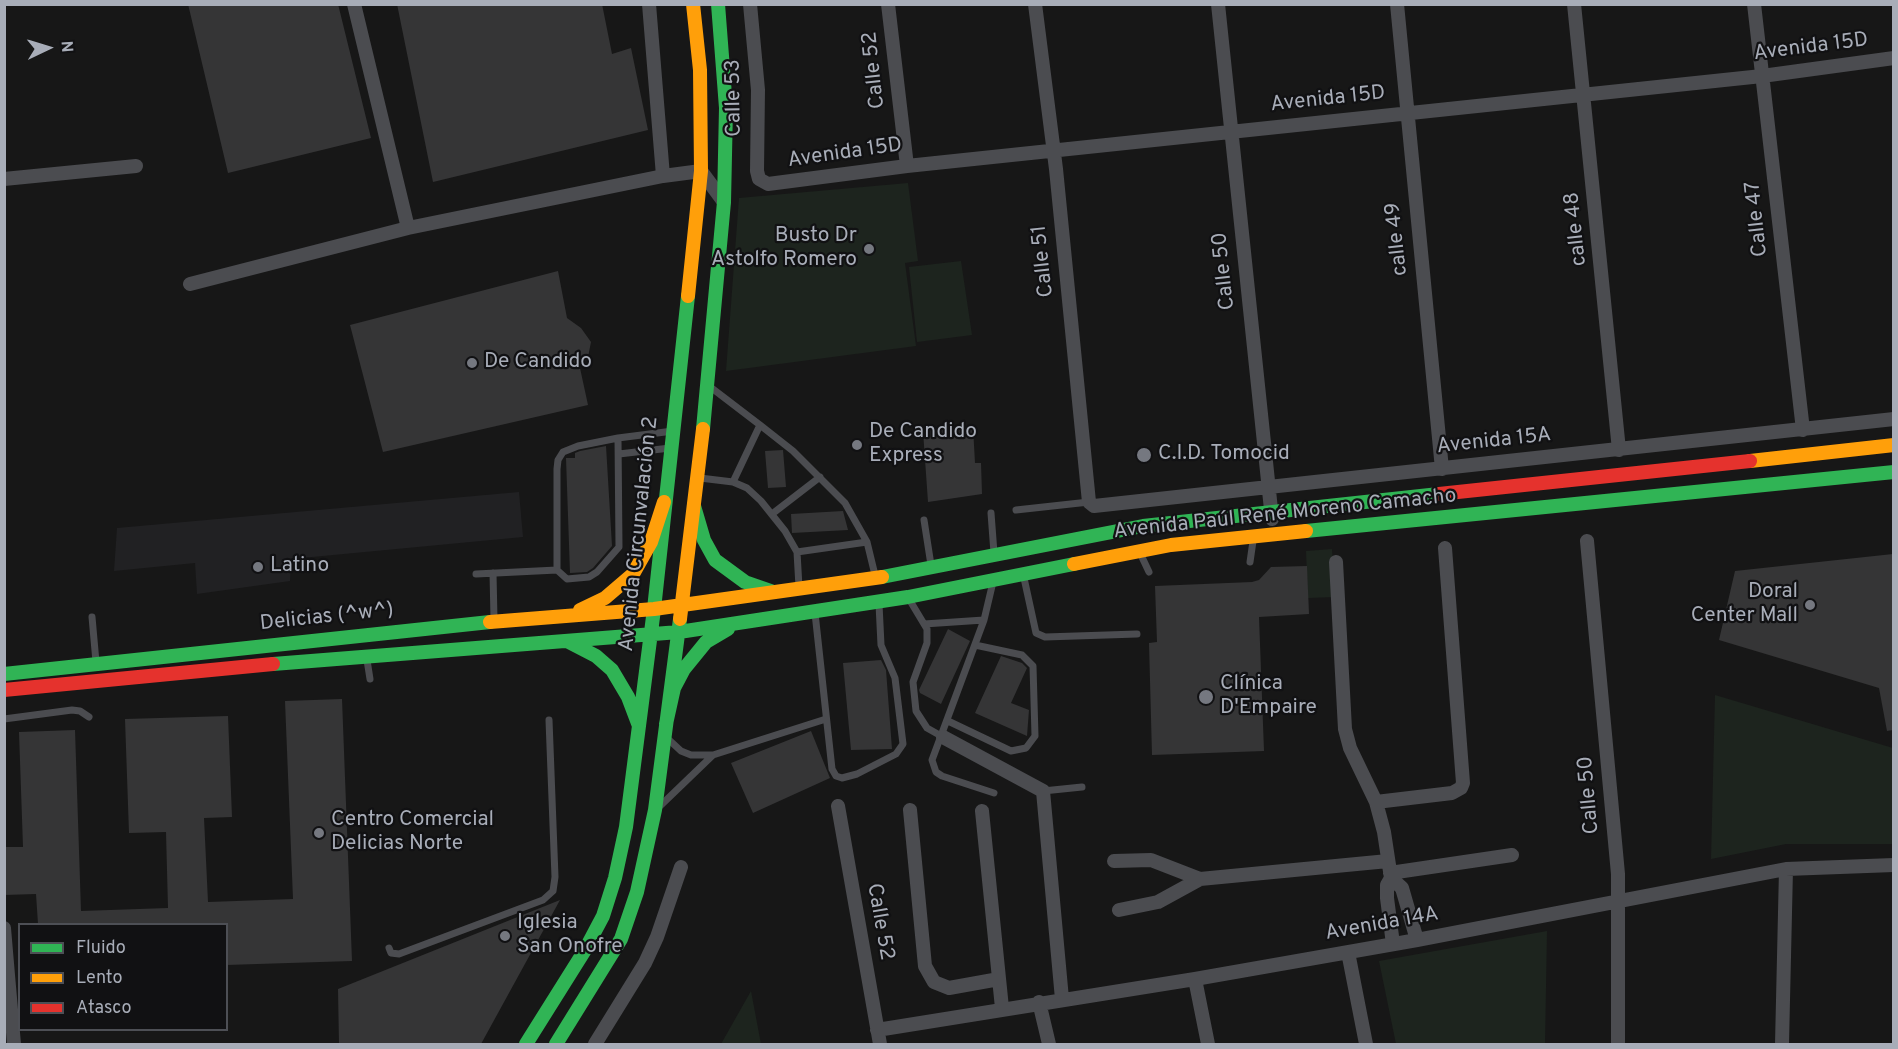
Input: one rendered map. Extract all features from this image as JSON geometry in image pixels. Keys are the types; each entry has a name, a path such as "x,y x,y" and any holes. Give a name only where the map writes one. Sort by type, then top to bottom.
{"main road":[{"name":"Avenida Circunvalación 2","path":"526,1044 585,950 603,916 615,878 626,827 654,609 701,171 700,70 693,4"},
{"path":"556,1044 621,939 637,892 655,810 698,477 724,202 726,108 718,4"},
{"name":"Avenida Paúl René Moreno Camacho","path":"654,609 875,578 1143,526 1893,445"},
{"name":"Avenida Paúl René Moreno Camacho","path":"650,634 815,613 908,597 1139,550 1253,535 1893,472"},
{"path":"570,614 604,598 633,574 651,542 664,502"},
{"path":"694,506 704,540 715,560 745,582 774,592"},
{"name":"Delicias (^w^)","path":"4,674 570,614 654,609"},
{"path":"665,730 674,688 684,669 706,642 737,623"},
{"name":"Delicias (^w^)","path":"4,690 650,634"},
{"path":"566,641 596,656 612,670 628,696 639,726"}],"street":[{"path":"354,4 408,228"},
{"path":"649,4 663,176"},
{"name":"Calle 53","path":"750,4 758,90 757,171 759,179 768,184"},
{"name":"Calle 52","path":"888,4 907,166"},
{"name":"Calle 51","path":"1035,4 1094,505"},
{"name":"Calle 50","path":"1218,4 1273,533"},
{"name":"calle 49","path":"1397,4 1442,469"},
{"name":"calle 48","path":"1574,4 1619,450"},
{"name":"Calle 47","path":"1754,4 1803,430"},
{"name":"Avenida 15D","path":"768,184 907,166 1762,75 1893,58"},
{"path":"4,179 136,166"},
{"path":"190,284 408,228 663,176 701,171 724,202"},
{"name":"Avenida 15A","path":"1094,505 1893,419"},
{"name":"Calle 50","path":"1587,541 1620,901 1618,1044"},
{"path":"1376,802 1452,793 1461,788 1463,783 1445,548"},
{"path":"1336,562 1345,729 1350,748 1376,802 1390,871 1387,898 1393,944"},
{"path":"943,736 1043,791 1062,999"},
{"name":"Calle 52","path":"838,806 880,1044"},
{"path":"910,810 925,966 934,982 949,988 999,980"},
{"path":"982,811 1002,1008"},
{"path":"1114,861 1151,860 1200,879 1390,871 1512,855"},
{"name":"Avenida 14A","path":"877,1030 1039,1002 1196,979 1786,870 1893,865"},
{"path":"595,1044 645,963 657,937 681,867"},
{"path":"1782,1044 1786,870"},
{"path":"1390,871 1402,888 1417,940"},
{"path":"1119,910 1158,902 1200,879"},
{"path":"4,928 6,975 14,1044"},
{"path":"1348,952 1366,1044"},
{"path":"1196,979 1208,1044"},
{"path":"1039,1002 1049,1044"}],"lane":[{"path":"708,385 760,425 820,477 845,503 867,542 875,578"},
{"path":"733,482 760,425"},
{"path":"557,570 558,460 569,448 618,438 673,431"},
{"path":"476,574 557,570 567,579 589,577 603,568 615,554 620,539 618,438"},
{"path":"619,454 670,448"},
{"path":"698,477 733,482 747,488 772,514 797,552 799,590"},
{"path":"772,514 820,477"},
{"path":"1016,510 1094,505"},
{"path":"991,513 994,556"},
{"path":"924,520 931,568"},
{"path":"1250,562 1253,535"},
{"path":"797,552 867,542"},
{"path":"1139,550 1149,572"},
{"path":"1023,572 1036,633 1045,637 1137,634"},
{"path":"494,573 494,622"},
{"path":"994,578 984,620 933,760 936,772 994,794"},
{"path":"908,597 927,629 927,643 913,682 916,711 927,728 943,736"},
{"path":"815,613 832,769 836,776 849,777 901,750 904,738 898,694 881,645 878,602"},
{"path":"92,617 96,664"},
{"path":"924,624 984,620"},
{"path":"948,721 1011,751 1026,748 1035,736 1033,666 1022,655 975,645"},
{"path":"367,657 369,680"},
{"path":"4,719 72,710 81,711 89,717"},
{"path":"665,730 681,752 713,755 825,719"},
{"path":"389,948 394,955 399,954 543,900 553,891 555,877 549,720"},
{"path":"655,810 713,755"},
{"path":"1043,791 1082,787"}],"shaded area":[{"path":"908,183 918,261 905,263 916,346 726,371 739,198"},
{"path":"961,261 972,335 917,342 909,267"},
{"path":"519,492 523,537 291,559 290,581 197,594 195,563 114,571 117,528"},
{"path":"1332,549 1335,597 1308,598 1306,551"},
{"path":"1715,695 1893,748 1893,844 1786,844 1711,859"},
{"path":"1547,931 1545,1044 1396,1044 1379,961"},
{"path":"751,991 761,1044 721,1044"}],"building":[{"path":"188,4 338,4 371,138 228,173"},
{"path":"397,4 602,4 612,54 631,48 648,130 433,182"},
{"name":"De Candido","path":"558,271 567,318 581,328 591,342 588,357 580,368 588,405 383,452 350,325"},
{"path":"973,427 975,463 981,463 982,494 928,502 923,431"},
{"path":"606,446 612,546 587,572 570,573 566,458 575,458 575,453 580,451"},
{"path":"783,450 786,487 768,488 765,451"},
{"path":"843,511 848,530 792,533 791,514"},
{"name":"Doral Center Mall","path":"1893,554 1893,730 1887,731 1879,688 1719,640 1735,571"},
{"name":"Clínica D'Empaire","path":"1307,566 1309,614 1259,617 1264,751 1152,755 1149,643 1157,642 1155,586 1252,582 1259,580 1271,567"},
{"path":"948,629 970,641 941,704 920,693 919,690"},
{"path":"1001,656 1022,663 1027,668 1011,703 1029,710 1027,736 975,713"},
{"path":"881,660 886,670 892,749 851,750 843,663"},
{"name":"Centro Comercial Delicias Norte","path":"342,699 352,961 228,965 228,923 38,923 36,894 4,895 4,847 23,847 19,732 75,730 81,911 168,908 166,832 129,833 125,719 228,716 232,817 204,818 208,902 293,899 285,701"},
{"path":"811,731 830,778 753,813 731,763"},
{"name":"Iglesia San Onofre","path":"560,900 481,1044 339,1044 338,989"}],"traffic: fast":[{"path":"703,429 724,202 726,108 718,4"},
{"path":"526,1044 585,950 603,916 615,878 626,827 654,609 688,296"},
{"path":"1306,531 1894,472"},
{"path":"882,577 1143,526 1439,494"},
{"path":"694,506 704,540 715,560 745,582 771,591"},
{"path":"273,664 679,632 908,597 1074,564"},
{"path":"556,1044 621,939 637,892 655,810 680,619"},
{"path":"4,674 490,622"},
{"path":"666,724 674,688 684,669 706,642 728,629"},
{"path":"567,641 596,656 612,670 628,697 639,726"}],"traffic: slow":[{"path":"688,296 701,171 700,70 693,4"},
{"path":"680,619 703,429"},
{"path":"1750,461 1894,445"},
{"path":"580,610 605,598 633,574 651,542 664,502"},
{"path":"1074,564 1171,545 1306,531"},
{"path":"490,622 654,609 882,577"}],"traffic: jam":[{"path":"1439,494 1750,461"},
{"path":"4,690 273,664"}],"place":[{"name":"Busto Dr Astolfo Romero","path":"869,249"},
{"name":"De Candido","path":"472,363"},
{"name":"De Candido Express","path":"857,445"},
{"name":"C.I.D. Tomocid","path":"1144,455"},
{"name":"Latino","path":"258,567"},
{"name":"Doral Center Mall","path":"1810,605"},
{"name":"Clínica D'Empaire","path":"1206,697"},
{"name":"Centro Comercial Delicias Norte","path":"319,833"},
{"name":"Iglesia San Onofre","path":"505,936"}]}
